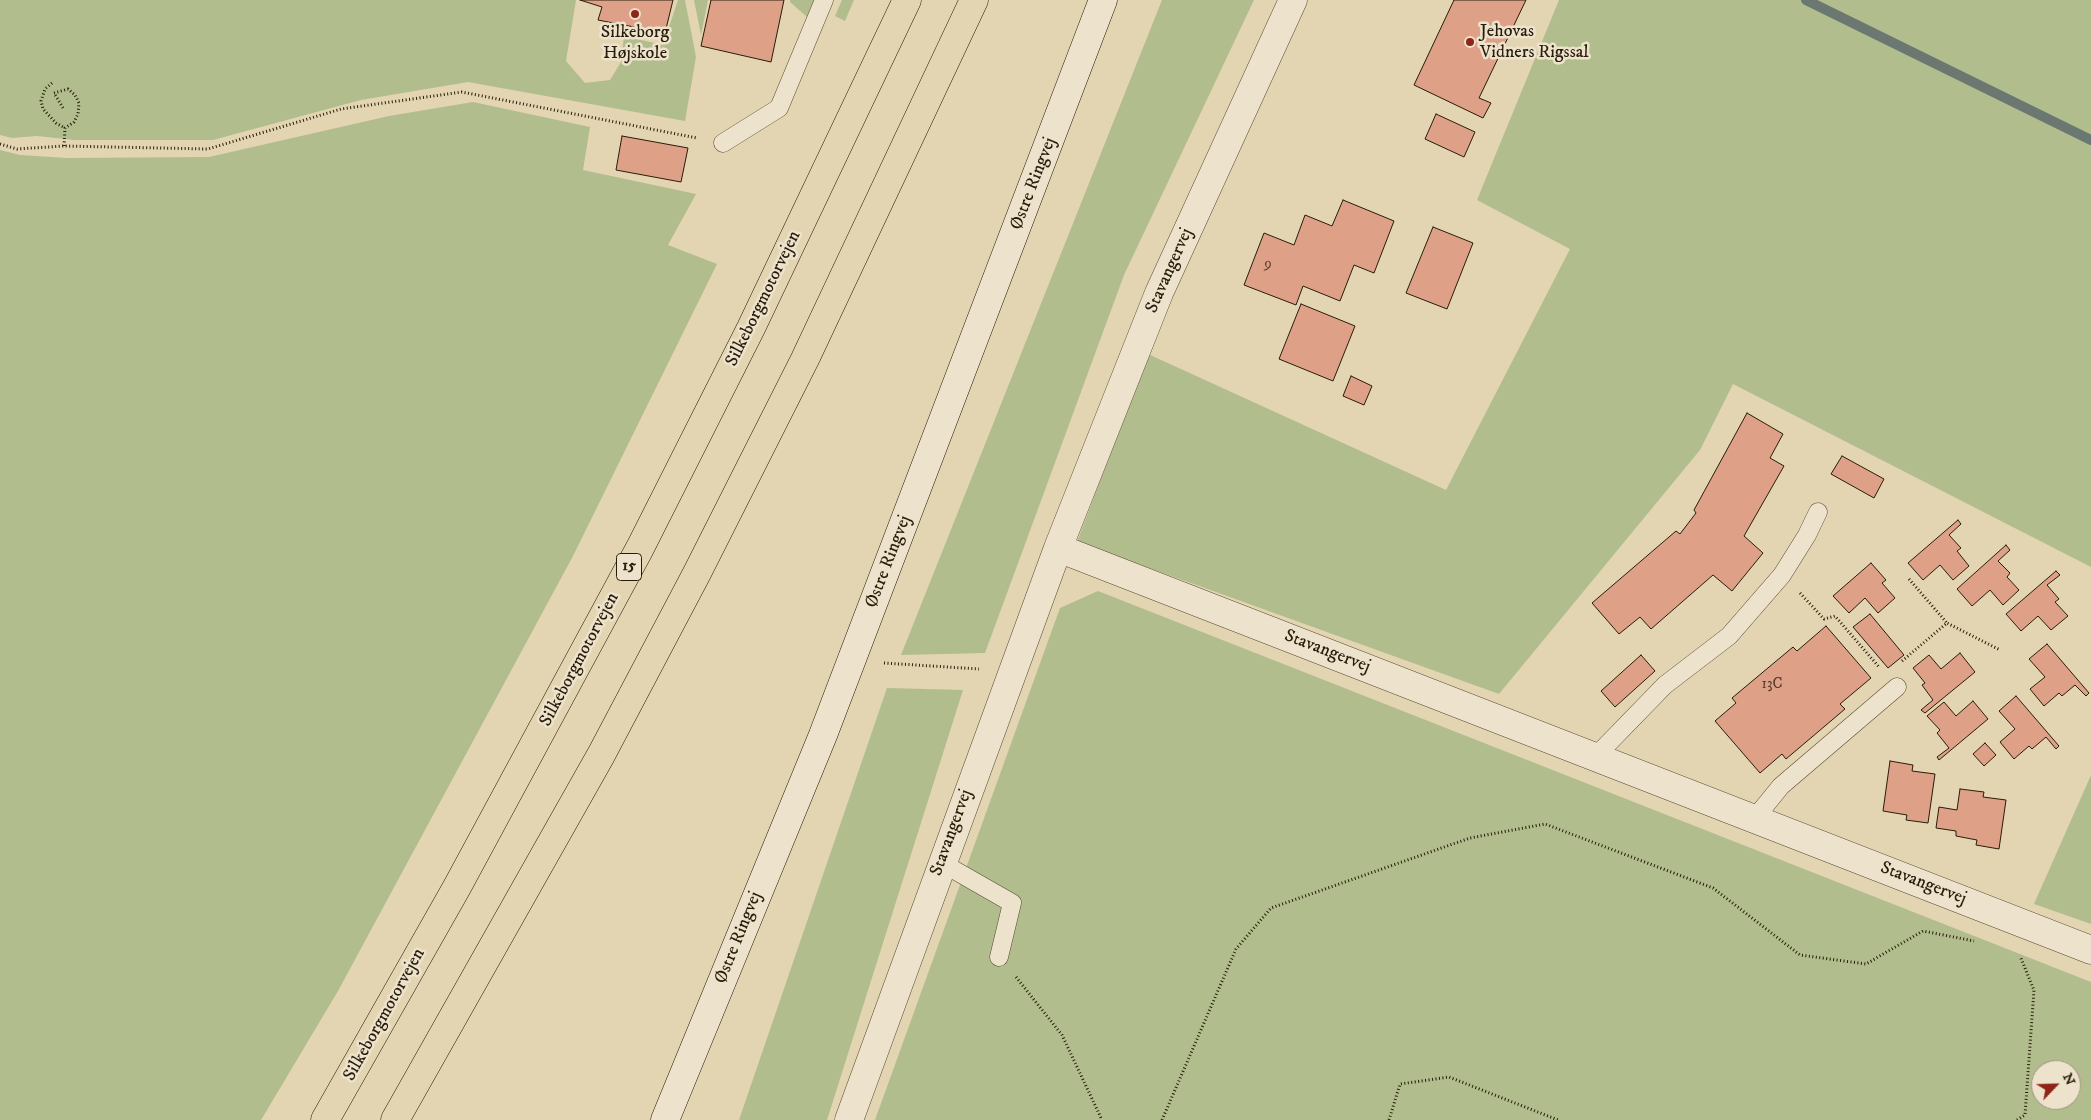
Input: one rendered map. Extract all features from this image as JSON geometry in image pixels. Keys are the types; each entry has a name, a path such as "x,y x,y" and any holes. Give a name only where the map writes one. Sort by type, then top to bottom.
{"highway":[{"name":"Silkeborgmotorvejen","path":"325,1120 457,887 640,548 751,328 907,0"},
{"path":"395,1120 601,755 697,573 805,358 974,0"}],"street":[{"name":"Østre Ringvej","path":"664,1120 823,735 1103,0"},
{"name":"Stavangervej","path":"849,1120 1011,670 1159,293 1293,0"},
{"name":"Stavangervej","path":"1058,548 2091,950"}],"lane":[{"path":"722,143 779,108 824,0"},
{"path":"1596,756 1665,685 1729,636 1782,575 1807,535 1818,512"},
{"path":"1755,818 1781,786 1892,680"},
{"path":"942,862 1012,904 1000,957"}],"path":[{"path":"52,83 45,89 41,101 43,109 56,123 66,128"},
{"path":"63,108 54,93 68,90 75,94 79,103 78,114 74,122 66,128 64,146"},
{"path":"0,144 17,149 64,146 208,149 341,109 462,92 722,143"},
{"path":"1782,575 1824,619 1835,616 1892,680 1947,623"},
{"path":"1909,579 1947,623 2000,650"},
{"path":"855,651 886,664 1011,670"},
{"path":"1162,1120 1236,949 1271,908 1470,838 1545,824 1713,888 1800,955 1866,964 1923,931 1979,942"},
{"path":"2017,949 2034,990 2025,1115 2018,1120"},
{"path":"1000,957 1062,1035 1102,1120"},
{"path":"1389,1120 1400,1084 1449,1077 1558,1120"}],"green space":[{"path":"0,0 576,0 566,61 585,83 610,80 621,62 624,36 663,45 678,0 685,0 696,57 685,121 468,82 361,100 213,140 74,140 37,136 12,138 0,135"},
{"path":"694,0 708,0 701,35"},
{"path":"790,0 814,0 807,17 790,2"},
{"path":"842,0 854,0 845,21 835,16"},
{"path":"1162,0 1254,0 1124,275 985,653 901,655"},
{"path":"1559,0 2091,0 2091,567 1733,384 1700,450 1499,694 1077,542 1148,354 1446,490 1570,249 1477,200"},
{"path":"473,102 590,127 583,170 696,194 668,245 717,264 573,556 338,991 261,1120 0,1120 0,150 20,155 67,158 209,157 389,116"},
{"path":"1098,591 2091,982 2091,1120 875,1120 1060,608"},
{"path":"887,688 963,690 827,1120 739,1120"},
{"path":"2091,775 2091,924 2034,904"}],"building":[{"name":"Silkeborg Højskole","path":"580,0 673,0 665,33 598,20 602,7"},
{"path":"711,0 784,0 771,62 701,46"},
{"name":"Jehovas Vidners Rigssal","path":"1454,0 1526,0 1479,98 1491,103 1483,118 1414,85"},
{"path":"1436,114 1475,132 1464,157 1425,139"},
{"path":"622,136 688,148 681,182 616,170"},
{"path":"1343,200 1394,221 1374,273 1354,265 1340,301 1303,286 1296,305 1244,285 1264,233 1294,245 1305,215 1332,226"},
{"path":"1433,227 1473,243 1447,309 1406,293"},
{"path":"1301,304 1355,326 1333,381 1279,359"},
{"path":"1351,376 1372,386 1364,405 1343,396"},
{"path":"1747,413 1783,434 1770,458 1784,466 1744,536 1763,553 1732,591 1713,575 1651,629 1640,617 1619,634 1592,603 1676,531 1680,534 1696,513 1694,510"},
{"path":"1842,456 1884,479 1874,498 1831,474"},
{"path":"1958,520 1961,524 1949,535 1961,548 1957,551 1969,566 1953,580 1940,565 1923,580 1908,563"},
{"path":"2006,545 2010,550 1998,561 2010,573 2007,577 2019,590 2003,605 1990,590 1972,606 1957,589"},
{"path":"1871,563 1886,580 1882,583 1895,598 1878,613 1865,598 1849,613 1833,596"},
{"path":"2056,571 2060,575 2047,585 2059,599 2055,602 2068,616 2051,630 2038,616 2021,631 2006,614"},
{"path":"1870,614 1904,655 1888,668 1853,627"},
{"path":"1826,626 1871,678 1840,704 1845,709 1786,759 1782,754 1760,773 1715,721 1736,703 1732,698 1793,647 1797,651"},
{"path":"2047,644 2089,693 2086,696 2075,685 2062,696 2059,693 2044,706 2030,689 2045,677 2029,659"},
{"path":"1960,653 1975,672 1925,713 1921,710 1933,700 1922,685 1925,683 1913,668 1929,655 1941,669"},
{"path":"1641,655 1655,671 1615,707 1601,691"},
{"path":"2016,696 2059,746 2056,749 2046,737 2032,749 2029,746 2014,759 2000,742 2015,729 1999,711"},
{"path":"1973,701 1988,719 1939,760 1937,757 1949,748 1937,733 1940,730 1927,716 1944,702 1956,716"},
{"path":"1985,743 1996,755 1984,766 1973,754"},
{"path":"1890,761 1913,765 1912,771 1935,774 1928,823 1906,820 1907,815 1883,811"},
{"path":"1960,789 1984,792 1983,797 2006,800 1999,849 1976,845 1977,840 1956,836 1956,831 1936,828 1939,807 1957,810"}],"waterway":[{"path":"1806,0 2091,140"}],"place":[{"name":"Silkeborg Højskole","path":"635,14"},
{"name":"Jehovas Vidners Rigssal","path":"1470,42"}]}
